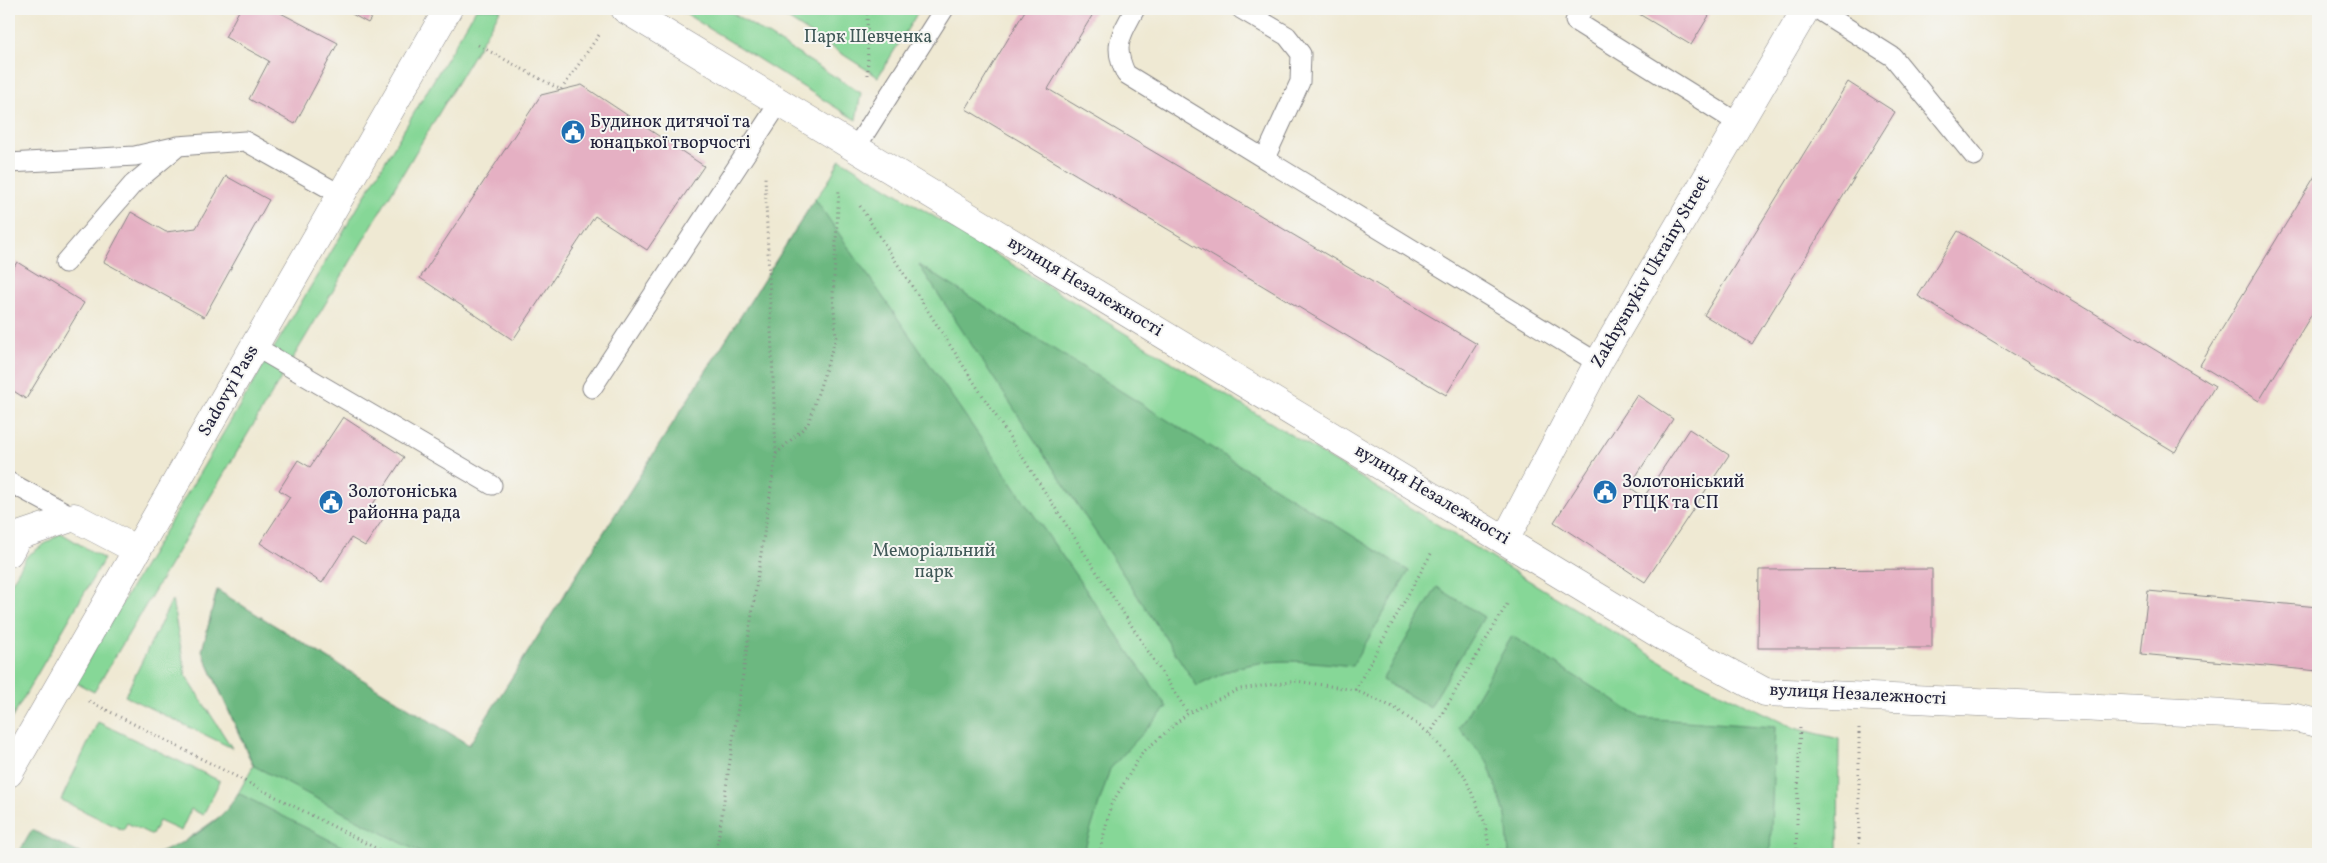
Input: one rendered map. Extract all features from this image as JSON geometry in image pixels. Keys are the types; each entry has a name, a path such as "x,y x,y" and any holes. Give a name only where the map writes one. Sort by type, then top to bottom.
{"street":[{"name":"Sadovyi Pass","path":"9,773 448,9"},
{"name":"вулиця Незалежності","path":"626,9 1664,637 1765,692 2291,716 2318,723"},
{"name":"Zakhysnykiv Ukrainy Street","path":"1505,540 1598,363 1806,9"},
{"path":"9,553 18,536 74,517 137,550"}],"lane":[{"path":"855,149 944,9"},
{"path":"1135,9 1118,40 1119,59 1126,74 1598,363"},
{"path":"1241,9 1286,36 1301,54 1300,82 1265,158"},
{"path":"1583,9 1575,21 1738,123"},
{"path":"1817,9 1893,57 1974,156"},
{"path":"592,388 779,103"},
{"path":"9,164 135,156 178,146 245,141 341,195"},
{"path":"65,264 132,185 178,146"},
{"path":"254,346 492,485"},
{"path":"9,482 74,517"}],"path":[{"path":"867,9 868,78"},
{"path":"478,45 561,90 599,35"},
{"path":"716,854 776,454 763,129"},
{"path":"776,454 808,424 836,338 833,295 839,189"},
{"path":"860,206 1188,713"},
{"path":"1355,690 1432,552"},
{"path":"1430,734 1509,601"},
{"path":"1099,854 1111,805 1142,753 1188,713 1240,689 1297,681 1355,690 1395,708 1430,734 1464,775 1485,823 1490,854"},
{"path":"1859,697 1859,854"},
{"path":"89,701 386,854"},
{"path":"1796,854 1800,722"}],"green space":[{"path":"476,9 501,9 94,692 75,682"},
{"path":"678,9 726,9 861,93 856,120"},
{"name":"Парк Шевченка","path":"772,9 920,9 878,77"},
{"name":"Меморіальний парк","path":"840,159 1680,673 1795,728 1839,739 1838,854 157,854 182,843 229,810 253,766 202,651 217,590 469,745 815,199 828,182"},
{"path":"815,199 1167,707 1110,769 1083,854 423,854 254,766 202,651 217,590 469,745"},
{"path":"919,265 1409,571 1352,666 1296,661 1268,662 1234,669 1197,686"},
{"path":"61,533 104,559 9,723 9,587 27,556"},
{"path":"1437,587 1484,617 1430,707 1382,680"},
{"path":"172,600 186,676 232,748 125,696"},
{"path":"1512,636 1641,718 1775,727 1770,854 1509,854 1506,816 1487,761 1459,728"},
{"path":"98,722 220,781 203,815 191,809 181,831 159,821 152,835 127,823 123,830 61,800"},
{"path":"238,793 357,854 157,854 203,830 223,813"},
{"path":"32,830 81,854 18,854"}],"building":[{"path":"240,9 273,9 338,43 295,124 249,99 269,61 225,37"},
{"path":"343,9 377,9 368,23"},
{"path":"1026,9 1096,9 1048,89 1477,344 1446,395 966,109"},
{"path":"1642,9 1713,9 1691,45 1639,14"},
{"path":"1848,82 1895,112 1752,344 1704,315"},
{"path":"582,85 704,166 647,250 595,216 513,340 420,278 541,95"},
{"path":"2318,171 2318,304 2259,401 2200,365"},
{"path":"226,176 269,200 204,317 104,262 131,212 166,232 196,228"},
{"path":"1958,231 2215,386 2175,452 1918,296"},
{"path":"17,262 84,303 26,399 9,388 9,275"},
{"name":"Золотоніський РТЦК та СП","path":"1637,395 1673,419 1629,487 1644,497 1689,429 1729,455 1645,582 1554,522"},
{"name":"Золотоніська районна рада","path":"343,417 404,457 371,507 385,516 365,546 351,538 322,583 260,543 290,497 279,490 298,460 310,467"},
{"path":"1932,569 1932,648 1758,648 1759,570"},
{"path":"2148,591 2318,607 2318,671 2141,654"}],"place":[{"name":"Будинок дитячої та юнацької творчості","path":"573,132"},
{"name":"Золотоніський РТЦК та СП","path":"1605,492"},
{"name":"Золотоніська районна рада","path":"331,502"}]}
